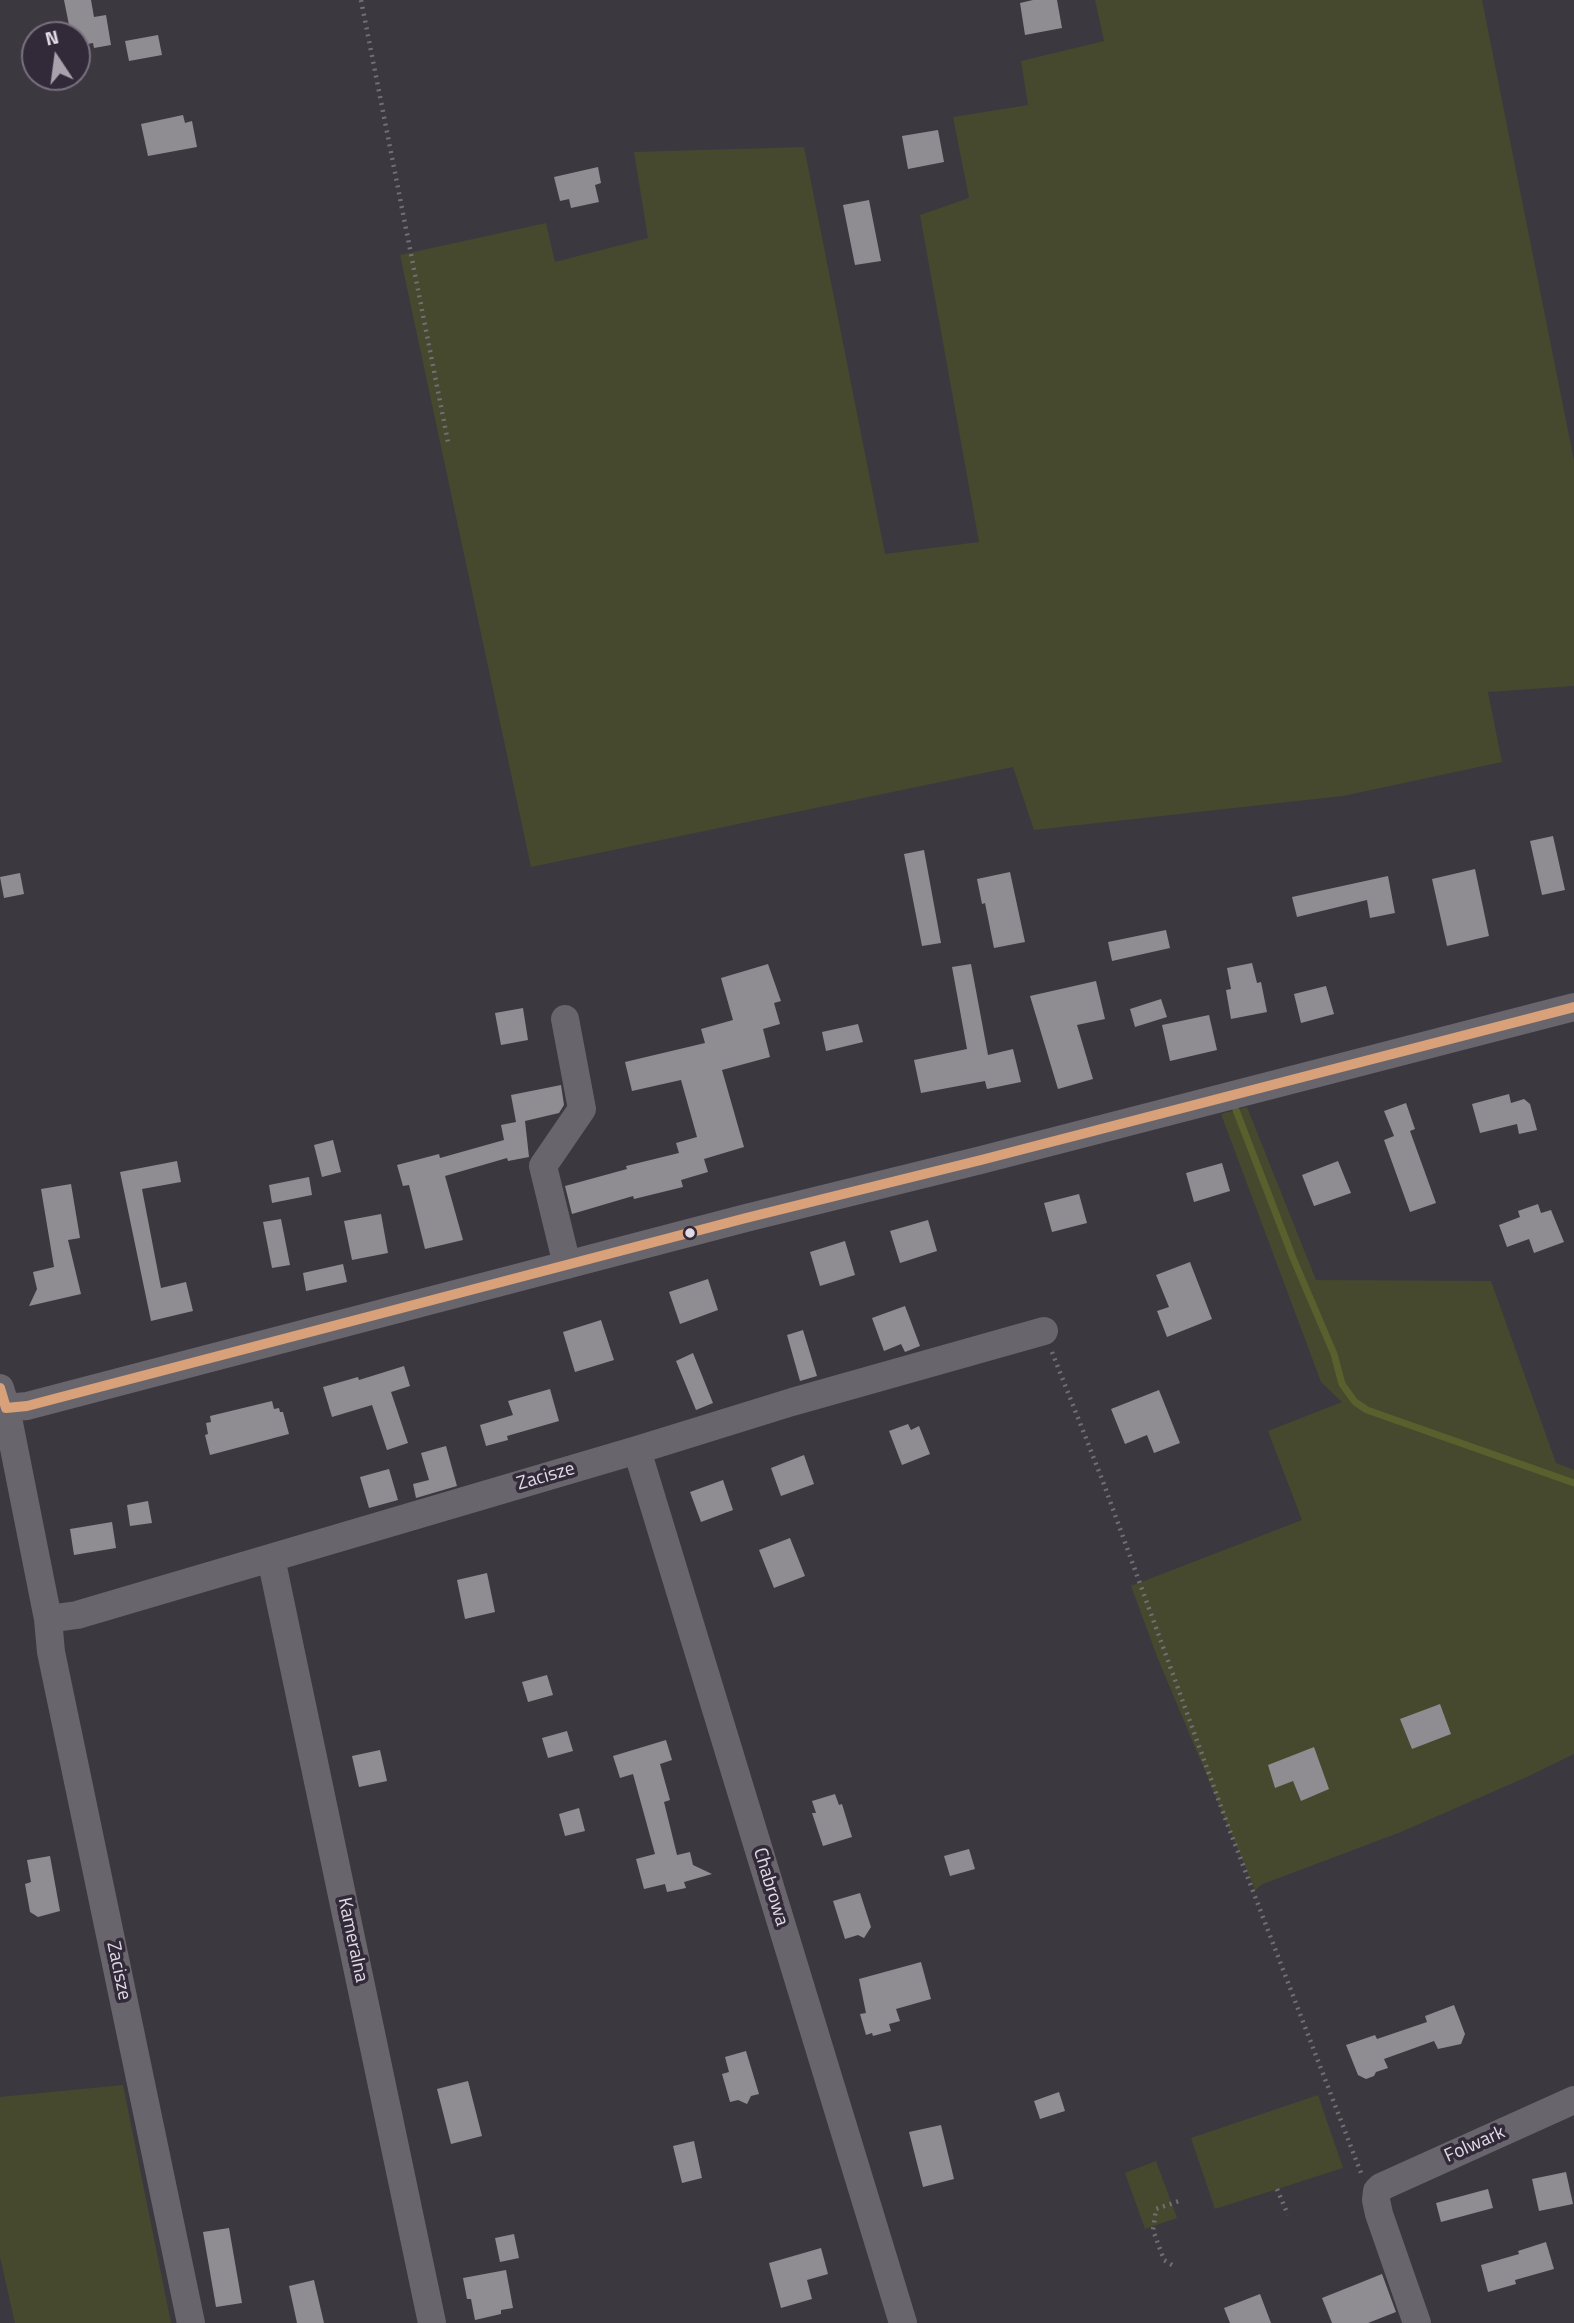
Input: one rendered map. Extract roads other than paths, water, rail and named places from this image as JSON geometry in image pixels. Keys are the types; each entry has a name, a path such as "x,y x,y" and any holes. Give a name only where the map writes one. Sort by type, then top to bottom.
{"street":[{"path":"3,1398 27,1406 1574,1007"},
{"path":"565,1019 582,1109 543,1166 567,1265"},
{"name":"Zacisze","path":"48,1619 77,1615 792,1402 1044,1331"},
{"name":"Zacisze","path":"3,1398 48,1619 51,1652 191,2323"},
{"name":"Chabrowa","path":"637,1450 903,2323"},
{"name":"Kameralna","path":"271,1558 432,2323"},
{"name":"Folwark","path":"1417,2323 1371,2186 1381,2187 1574,2100"}],"waterway":[{"path":"1236,1110 1293,1258 1334,1354 1342,1384 1355,1402 1367,1410 1574,1483"}]}
